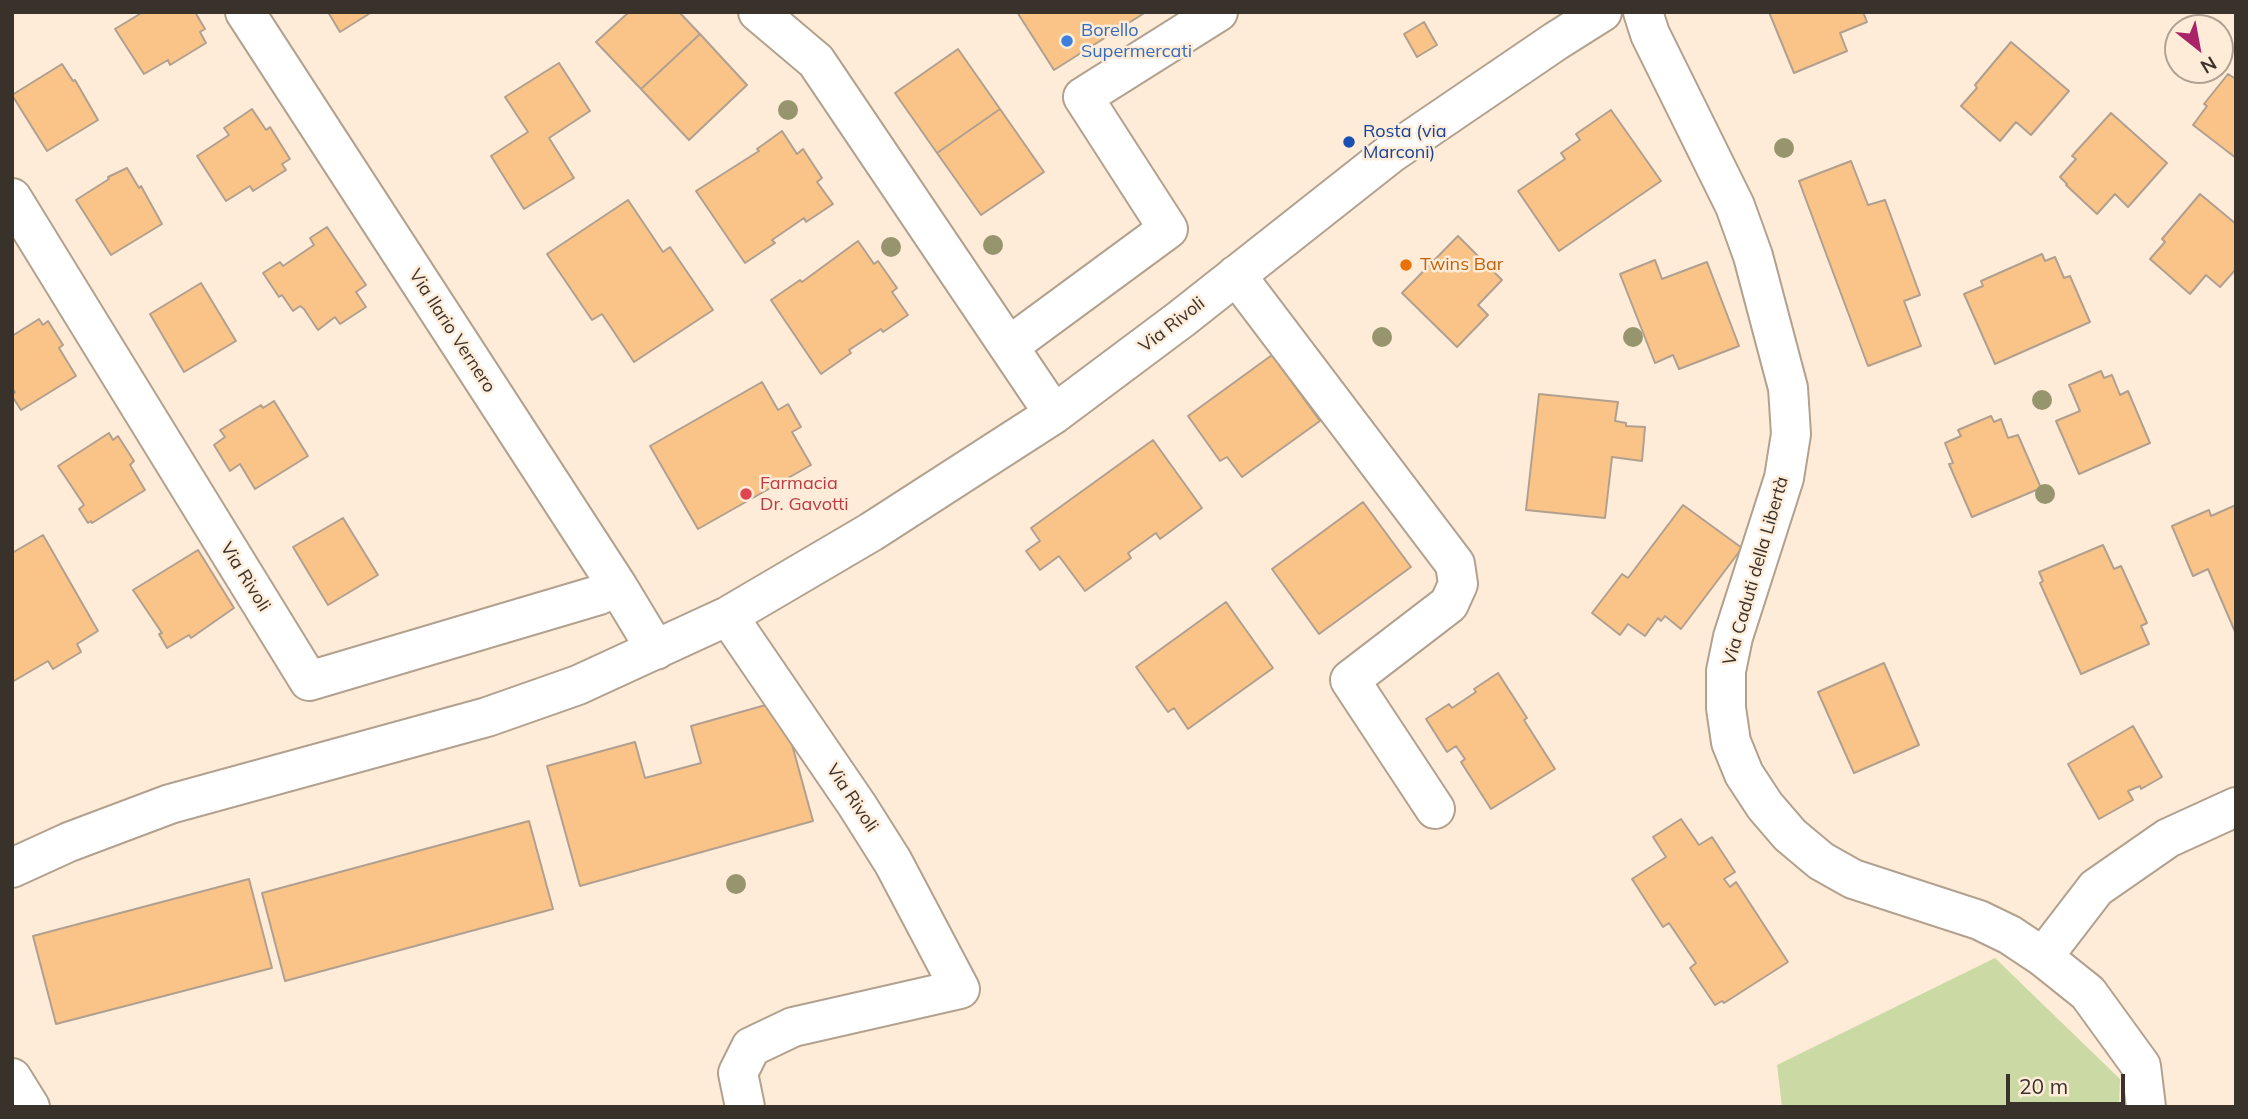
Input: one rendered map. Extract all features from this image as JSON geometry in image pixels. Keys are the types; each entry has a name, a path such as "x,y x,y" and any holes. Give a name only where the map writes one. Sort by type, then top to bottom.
{"street":[{"name":"Via Ilario Vernero","path":"245,12 618,587 656,650"},
{"path":"758,12 816,61 1054,414"},
{"path":"1009,346 1168,229 1083,97 1218,12"},
{"name":"Via Rivoli","path":"12,868 69,842 170,804 487,717 578,685 728,616 871,532 1054,414 1390,154 1602,12"},
{"name":"Via Caduti della Libertà","path":"1643,12 1650,34 1735,206 1752,256 1788,388 1791,434 1784,478 1732,637 1726,671 1726,708 1731,742 1744,774 1765,807 1790,835 1821,861 1853,879 1979,920 2010,935 2088,993 2141,1066 2146,1107"},
{"name":"Via Rivoli","path":"12,198 309,681 599,595 618,587"},
{"path":"1236,275 1455,564 1458,584 1449,604 1350,680 1435,809"},
{"name":"Via Rivoli","path":"728,616 893,862 960,989 793,1027 751,1047 738,1073 745,1107"},
{"path":"2043,957 2096,888 2168,838 2236,807"},
{"path":"12,1078 30,1107"}],"green space":[{"path":"1995,958 2120,1079 2119,1107 1782,1107 1777,1065"}],"building":[{"path":"143,12 195,12 205,29 200,32 206,43 170,65 168,60 144,74 115,29"},
{"path":"328,12 372,12 340,32"},
{"path":"629,12 679,12 700,34 641,89 596,42"},
{"name":"Borello Supermercati","path":"1017,12 1146,12 1054,70"},
{"path":"1769,12 1863,12 1867,22 1840,33 1847,51 1794,73"},
{"path":"1424,22 1437,45 1417,57 1404,34"},
{"path":"700,34 747,85 689,140 641,89"},
{"path":"2011,42 2069,91 2031,135 2016,122 2000,141 1961,106"},
{"path":"958,49 1000,109 937,153 895,93"},
{"path":"559,63 590,111 549,138 574,178 524,209 491,156 528,132 505,97"},
{"path":"62,64 73,81 75,80 98,120 47,151 12,95"},
{"path":"2234,78 2236,79 2236,158 2193,125 2207,106 2204,104 2220,84 2234,84"},
{"path":"252,109 266,130 270,127 290,159 282,164 286,170 253,191 250,186 226,201 197,156 229,135 224,128"},
{"path":"1000,109 1044,172 981,215 937,153"},
{"path":"1611,110 1661,181 1559,251 1518,191 1565,159 1561,153 1580,140 1576,134"},
{"path":"2111,113 2167,163 2128,207 2115,194 2097,214 2060,177 2076,159 2072,156"},
{"path":"782,131 797,154 803,149 822,178 817,182 833,204 806,222 804,218 772,240 775,243 745,263 696,191 759,151 757,149"},
{"path":"1851,161 1868,205 1885,200 1920,295 1904,301 1921,346 1868,366 1799,181"},
{"path":"127,168 139,188 141,186 162,224 111,255 76,200 109,179 108,177"},
{"path":"2200,194 2236,224 2236,269 2220,287 2206,275 2190,294 2150,259 2165,242 2162,239"},
{"path":"628,200 663,252 670,247 713,310 634,362 602,314 592,320 547,254"},
{"path":"327,227 366,285 356,292 366,307 340,324 335,317 318,330 304,309 300,306 293,311 282,295 279,297 263,273 280,262 283,266 314,245 310,238"},
{"path":"1458,236 1502,280 1478,305 1488,315 1457,347 1402,293"},
{"path":"858,241 874,264 878,261 897,288 892,292 908,315 849,350 851,353 821,374 771,300 800,280 802,282"},
{"path":"2042,254 2045,261 2055,257 2064,278 2070,276 2090,322 1995,364 1964,294 1983,286 1981,281"},
{"path":"1655,260 1662,279 1707,262 1739,346 1679,369 1673,355 1655,363 1620,274"},
{"path":"201,283 236,341 184,372 150,314"},
{"path":"39,319 43,325 48,321 63,345 59,348 76,376 21,410 12,396 15,392 12,388 12,336"},
{"path":"1272,355 1320,421 1242,477 1227,457 1220,461 1188,416"},
{"path":"2101,371 2104,378 2112,375 2120,395 2128,391 2150,443 2079,474 2056,421 2080,411 2069,385"},
{"path":"762,382 778,410 788,404 801,427 792,432 811,465 698,529 650,446"},
{"path":"1539,394 1618,402 1615,421 1626,423 1626,426 1645,427 1642,461 1612,457 1605,518 1526,510"},
{"path":"274,401 308,456 255,489 240,464 230,471 214,445 225,437 220,430 261,405 263,408"},
{"path":"1991,416 1994,422 2001,419 2008,438 2018,435 2041,488 1972,517 1949,464 1953,463 1945,443 1961,436 1958,430"},
{"path":"109,433 113,440 118,436 134,461 130,465 145,490 88,523 79,509 84,505 58,466"},
{"path":"1153,440 1202,508 1160,539 1156,533 1128,553 1131,558 1085,591 1059,556 1040,570 1026,551 1040,541 1031,528"},
{"path":"1363,502 1411,567 1319,634 1272,569"},
{"path":"1683,505 1742,548 1681,629 1665,616 1661,621 1658,618 1645,636 1628,624 1620,635 1592,613 1622,574 1628,578"},
{"path":"2236,505 2236,634 2208,569 2193,576 2172,526 2209,510 2211,516"},
{"path":"343,518 378,575 328,605 293,547"},
{"path":"43,535 98,631 77,644 81,652 53,669 48,661 12,682 12,553"},
{"path":"2103,545 2114,569 2121,566 2147,623 2141,626 2149,644 2081,674 2040,583 2043,581 2039,572"},
{"path":"198,550 234,608 191,638 189,635 167,648 159,634 162,633 133,590"},
{"path":"1226,602 1273,668 1188,729 1174,708 1168,712 1136,667"},
{"path":"1884,663 1919,745 1854,773 1818,692"},
{"path":"1498,673 1555,769 1491,809 1461,762 1465,759 1456,746 1447,752 1426,719 1449,704 1452,708"},
{"path":"780,701 813,821 580,886 547,766 635,742 645,778 701,763 691,726"},
{"path":"2133,726 2162,777 2141,789 2140,786 2128,791 2133,800 2099,819 2068,764"},
{"path":"1681,819 1699,845 1712,837 1735,872 1724,879 1730,887 1736,882 1788,962 1724,1003 1722,1001 1715,1005 1690,968 1696,963 1669,923 1663,927 1632,879 1666,857 1653,837"},
{"path":"529,821 553,909 285,981 262,893"},
{"path":"249,879 272,968 56,1024 33,936"}],"place":[{"name":"Borello Supermercati","path":"1067,41"},
{"name":"Rosta (via Marconi)","path":"1349,142"},
{"name":"Twins Bar","path":"1406,265"},
{"name":"Farmacia Dr. Gavotti","path":"746,494"}]}
